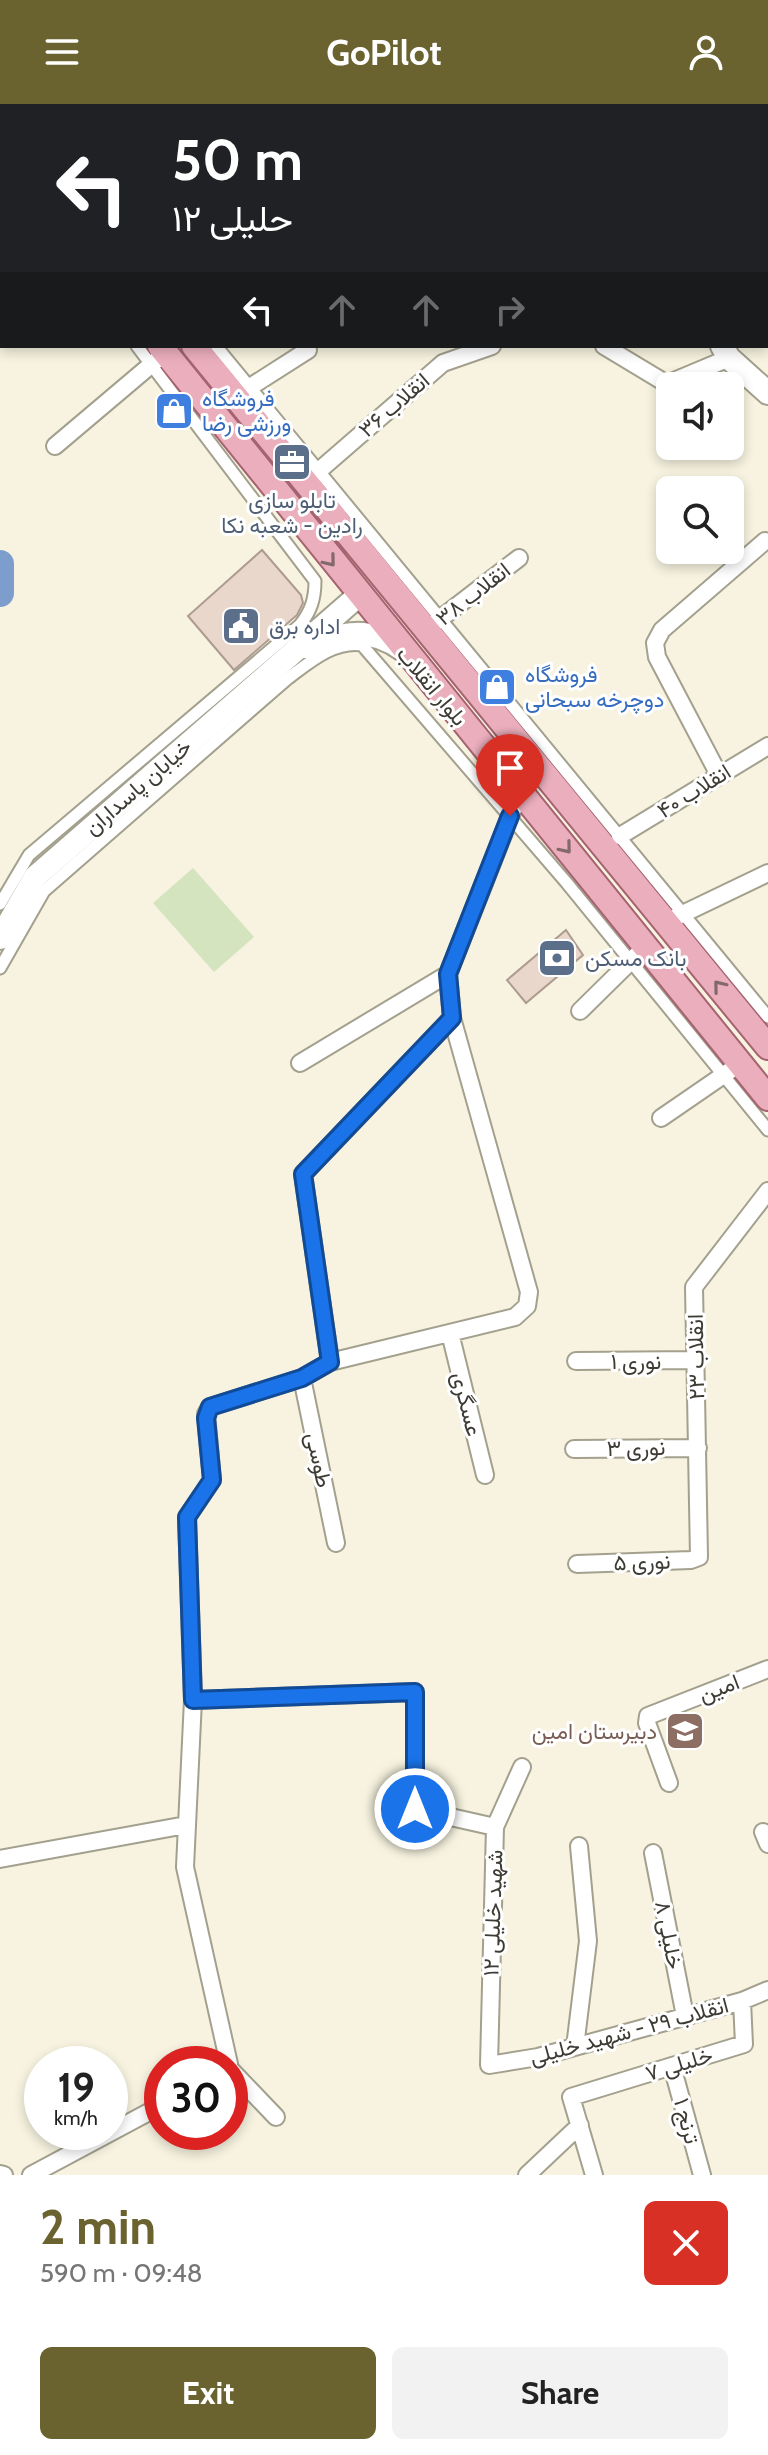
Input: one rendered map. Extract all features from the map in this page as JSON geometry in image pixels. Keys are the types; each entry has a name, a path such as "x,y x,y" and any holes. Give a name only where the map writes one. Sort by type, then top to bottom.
{"main road":[{"name":"بلوار انقلاب","path":"196,348 243,392 313,476 383,575 434,624 676,917 768,1047"},
{"path":"726,352 768,393"},
{"name":"بلوار انقلاب","path":"159,355 520,792 638,954 732,1069 768,1098"},
{"path":"358,596 383,575"},
{"name":"خیابان پاسداران","path":"0,938 35,877 358,596"},
{"path":"294,652 348,633 377,635 403,650"}],"street":[{"path":"217,348 243,392 308,350"},
{"name":"انقلاب ۳۶","path":"313,476 443,363 486,348"},
{"path":"607,348 667,384 726,352"},
{"path":"0,904 29,855 300,625 311,610 315,581 159,355 55,446"},
{"path":"313,476 434,624 620,836 676,917 768,1017"},
{"path":"719,775 657,657 655,643 662,630 765,541"},
{"name":"انقلاب ۳۸","path":"434,624 519,558"},
{"path":"0,968 44,891 287,679 320,655 343,645 367,647 510,816 638,954 580,1011"},
{"name":"انقلاب ۴۰","path":"620,836 768,746"},
{"path":"225,2046 185,1867 193,1700 187,1517 212,1480 206,1414 210,1407 302,1378 330,1362 515,1317 527,1306 529,1292 452,1018 448,974 520,792"},
{"path":"676,917 768,873"},
{"path":"300,1063 448,974"},
{"path":"330,1362 303,1174 452,1018"},
{"path":"661,1118 732,1069 768,1130"},
{"name":"انقلاب ۲۳","path":"699,1549 694,1287 768,1191"},
{"name":"عسگری","path":"450,1333 485,1475"},
{"name":"نوری ۱","path":"576,1361 696,1360"},
{"name":"طوسی","path":"302,1378 336,1543"},
{"name":"نوری ۳","path":"574,1449 698,1448"},
{"name":"نوری ۵","path":"577,1564 691,1560 699,1557 699,1549"},
{"name":"امین","path":"669,1783 647,1723 648,1716 768,1669"},
{"path":"193,1700 415,1692 415,1809 495,1827"},
{"name":"شهید خلیلی ۱۲","path":"489,2065 495,1827 522,1767"},
{"path":"0,1859 186,1825"},
{"path":"575,2047 588,1941 579,1846"},
{"name":"خلیلی ۸","path":"653,1853 685,2016"},
{"name":"انقلاب ۲۹ - شهید خلیلی","path":"489,2065 575,2047 742,2001 768,1990"},
{"name":"خلیلی ۷","path":"580,2125 571,2097 744,2044 742,2001"},
{"name":"ترنج ۱","path":"672,2066 702,2175"},
{"path":"248,2087 276,2117"},
{"path":"31,2175 144,2115"},
{"path":"527,2175 580,2125 594,2175"}],"green space":[{"path":"193,868 254,937 214,972 153,903"}],"building":[{"path":"262,550 301,595 303,603 297,615 234,670 188,616"},
{"path":"566,930 583,955 526,1003 507,980"}],"waterway":[{"path":"0,564 0,593"}],"place":[{"name":"فروشگاه ورزشی رضا","path":"174,411"},
{"name":"تابلو سازی رادین - شعبه نکا","path":"292,462"},
{"name":"اداره برق","path":"241,626"},
{"name":"فروشگاه دوچرخه سبحانی","path":"497,687"},
{"name":"بانک مسکن","path":"557,958"},
{"name":"دبیرستان امین","path":"685,1731"}],"route":[{"path":"415,1809 415,1692 193,1700 187,1517 212,1480 206,1418 210,1407 302,1378 330,1362 303,1174 452,1018 448,974 510,816"}]}
